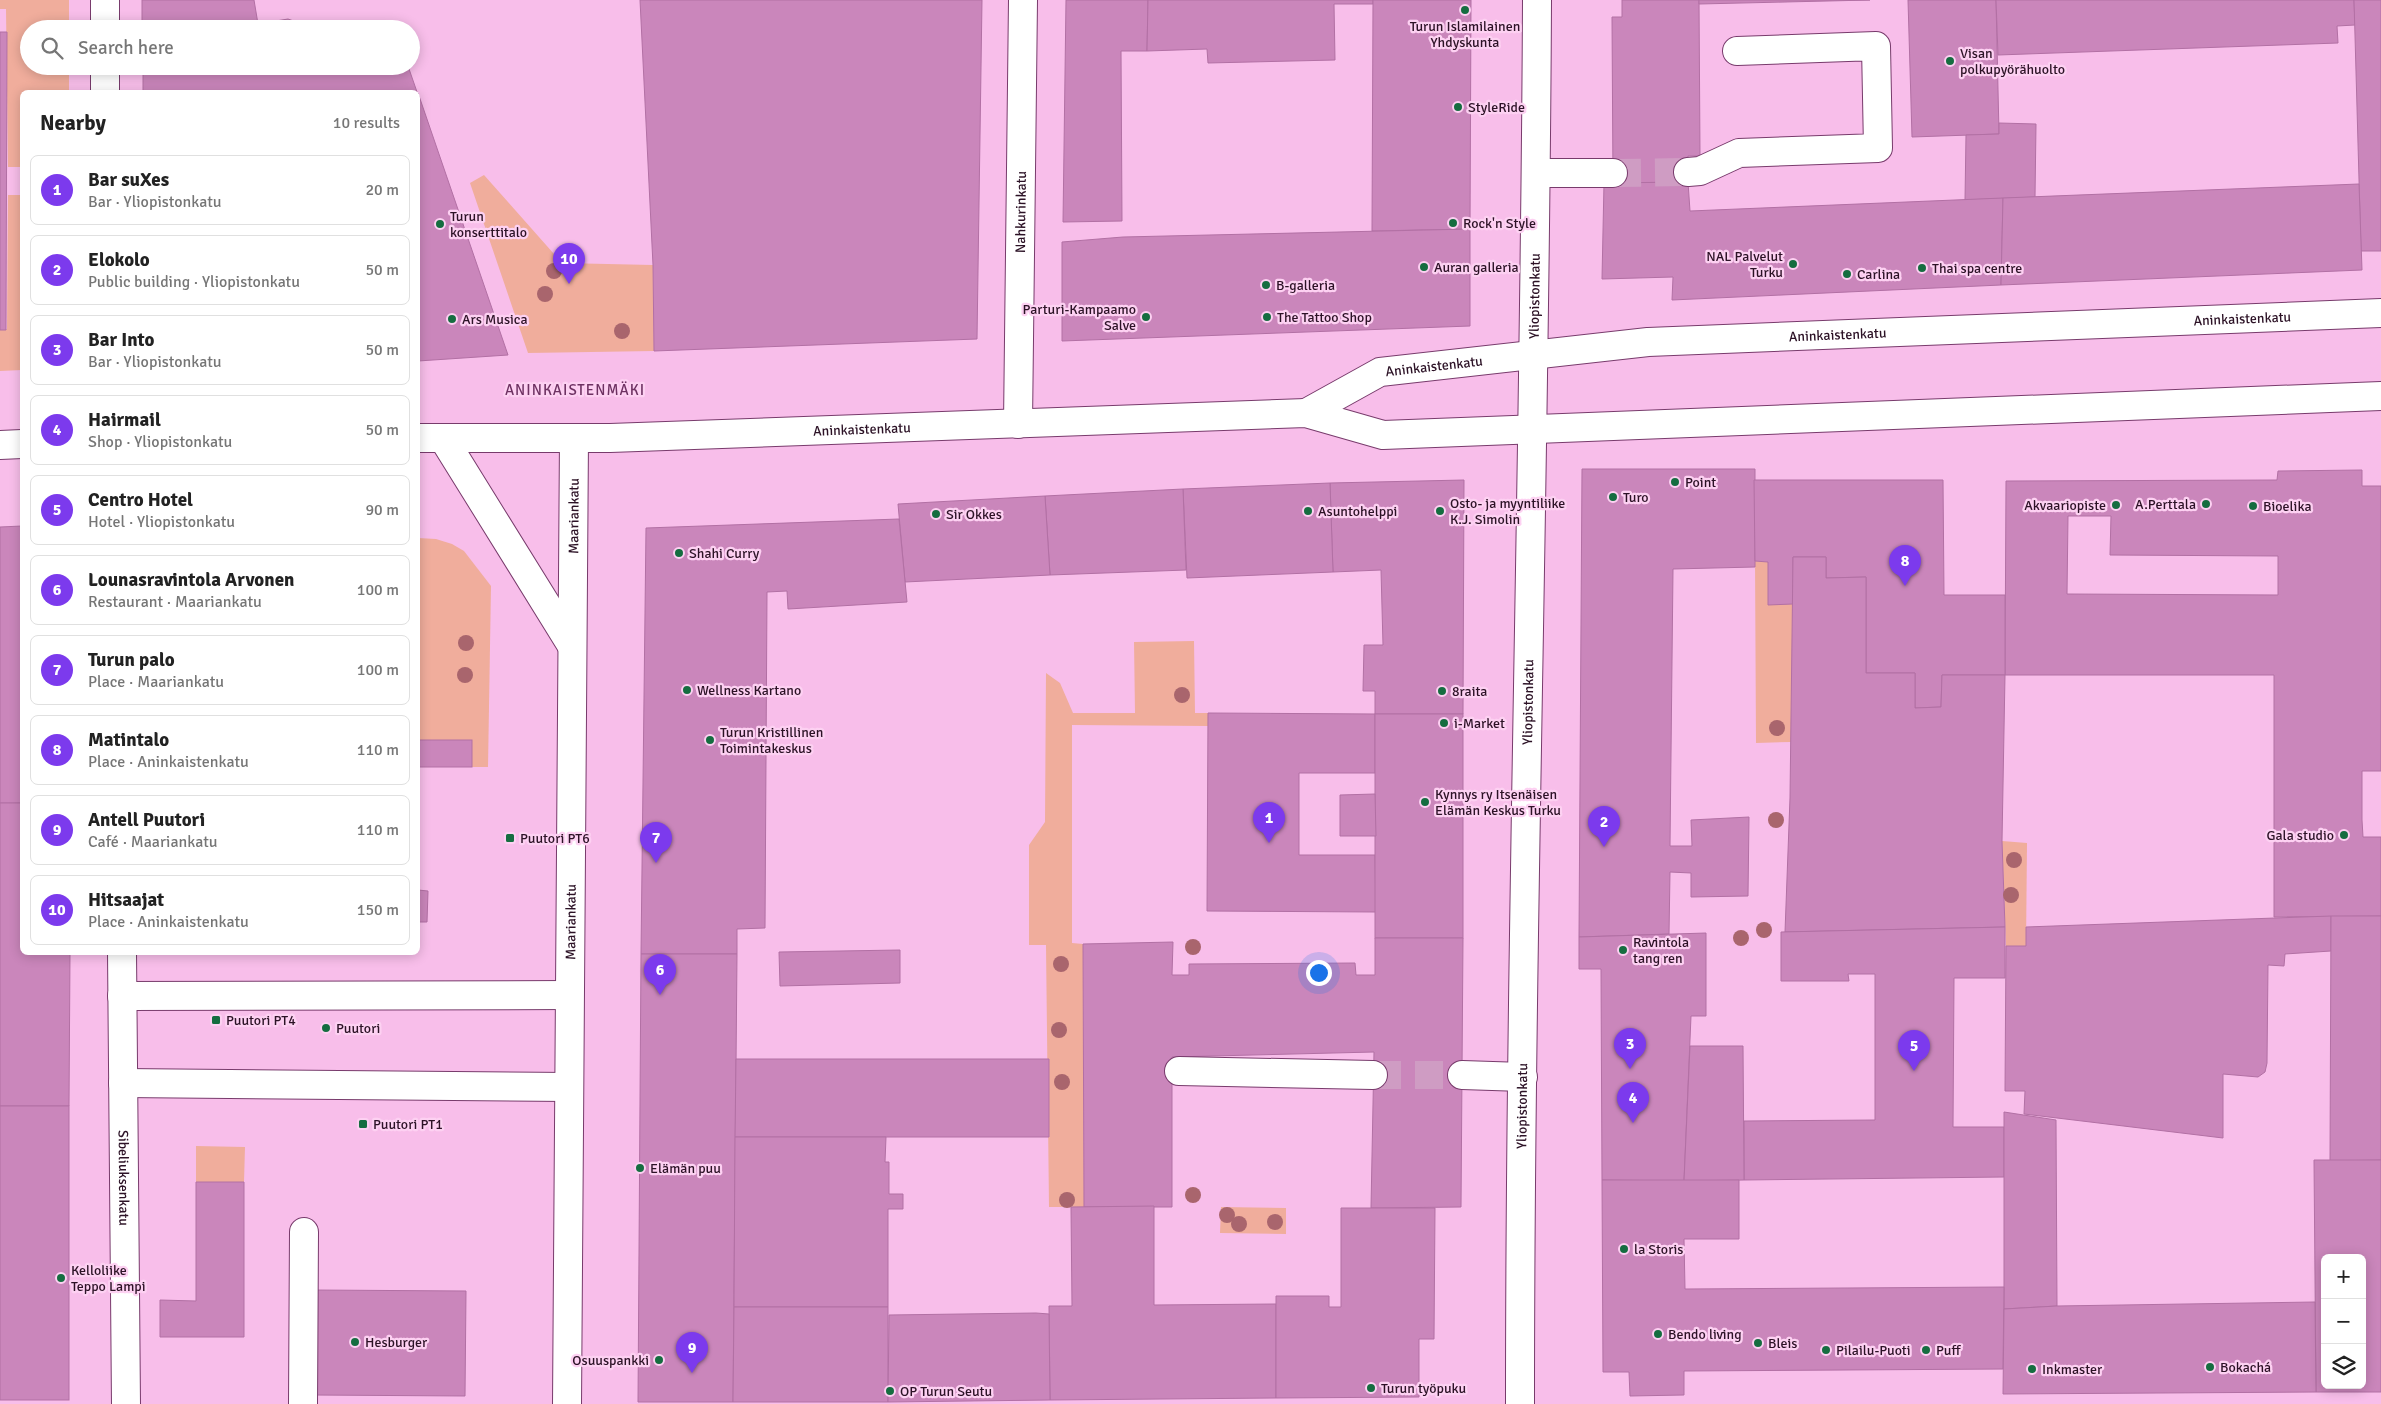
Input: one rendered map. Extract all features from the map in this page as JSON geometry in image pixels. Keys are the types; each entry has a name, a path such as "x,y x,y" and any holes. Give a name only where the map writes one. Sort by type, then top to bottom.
{"street":[{"path":"105,0 105,20"},
{"name":"Nahkurinkatu","path":"1018,424 1023,0"},
{"name":"Yliopistonkatu","path":"1520,1404 1537,0"},
{"path":"1688,172 1700,171 1739,153 1878,148 1876,46 1737,50"},
{"path":"105,75 105,90"},
{"path":"1536,173 1613,173"},
{"name":"Aninkaistenkatu","path":"1306,413 1380,372 1648,342 2381,313"},
{"name":"Aninkaistenkatu","path":"430,438 574,438 1306,413 1383,435 2381,396"},
{"path":"430,438 572,646"},
{"name":"Maariankatu","path":"567,1404 574,438"},
{"path":"0,445 20,444"},
{"name":"Sibeliuksenkatu","path":"122,955 126,1404"},
{"path":"122,996 569,995"},
{"path":"1179,1071 1373,1075"},
{"path":"1462,1075 1523,1077"},
{"path":"123,1083 569,1087"},
{"path":"303,1404 304,1232"}],"shaded area":[{"path":"0,0 69,0 69,20 20,20 20,75 69,75 69,90 20,90 20,167 8,167 6,9 0,9"},
{"path":"484,175 562,263 653,265 654,351 528,353 470,183"},
{"path":"8,195 20,195 20,370 0,371 0,330 7,329"},
{"path":"420,538 436,539 452,544 464,551 491,586 488,767 420,767"},
{"path":"1755,561 1768,562 1768,604 1793,604 1791,742 1756,743"},
{"path":"1194,641 1195,713 1208,713 1208,726 1072,725 1072,943 1083,944 1084,1207 1049,1207 1046,945 1029,945 1029,845 1045,822 1046,673 1060,683 1073,713 1135,713 1134,642"},
{"path":"2002,841 2027,843 2026,946 2006,946"},
{"path":"196,1146 245,1147 244,1182 196,1182"},
{"path":"1221,1207 1286,1208 1286,1234 1220,1233"}],"building":[{"path":"142,0 254,0 257,20 142,20"},
{"path":"640,0 982,0 977,339 654,351 653,265"},
{"path":"1066,0 1148,0 1147,51 1121,51 1122,221 1063,222"},
{"path":"1148,0 1373,0 1373,4 1334,4 1335,60 1208,63 1207,49 1147,51"},
{"path":"1373,0 1471,0 1470,229 1372,231"},
{"path":"1622,0 1699,0 1700,156 1688,156 1688,182 1613,183 1612,17 1622,17"},
{"path":"1699,0 1870,0 1699,4"},
{"path":"1908,0 1996,0 1999,134 1912,137"},
{"path":"1996,0 2354,0 2355,25 2337,26 2338,43 1998,55"},
{"path":"2354,0 2381,0 2381,251 2361,251"},
{"path":"0,32 7,32 6,330 0,330"},
{"path":"143,75 411,75 416,90 143,90"},
{"name":"Turun konserttitalo","path":"420,99 508,355 420,361"},
{"path":"1999,123 2036,124 2035,197 1965,200 1966,135 1999,134"},
{"path":"1688,182 1690,211 2003,198 2001,285 1672,300 1673,277 1602,279 1604,183"},
{"path":"2359,184 2362,270 2001,285 2003,198"},
{"path":"1470,229 1470,326 1062,341 1062,242 1123,237"},
{"path":"1582,469 1755,469 1755,567 1673,569 1670,846 1692,846 1691,820 1749,817 1748,896 1691,897 1691,873 1670,872 1669,934 1579,937"},
{"path":"2362,470 2362,486 2381,486 2381,771 2362,771 2362,820 2363,837 2381,837 2381,916 2274,917 2274,675 2005,675 2006,481 2277,480 2278,471","holes":["2068,516 2111,516 2110,555 2278,556 2278,595 2067,594"]},
{"path":"1464,480 1463,714 1375,714 1375,691 1363,691 1364,645 1383,645 1381,570 1333,572 1330,483"},
{"path":"1754,480 1943,480 1944,595 2005,595 2005,675 1942,675 1941,707 1915,708 1915,673 1866,673 1866,577 1826,578 1826,557 1793,557 1793,604 1768,605 1768,562 1755,561"},
{"path":"1330,483 1333,572 1187,578 1183,489"},
{"path":"1183,489 1186,570 1050,575 1045,496"},
{"path":"1045,496 1050,575 905,582 898,504"},
{"path":"899,519 907,602 788,609 787,591 767,592 765,928 737,929 737,954 641,954 646,528"},
{"path":"20,526 20,803 0,803 0,527"},
{"path":"1793,557 1826,557 1826,578 1866,577 1866,673 1915,673 1915,708 1941,707 1942,675 2005,675 2002,841 2005,927 1785,932 1790,798"},
{"path":"1208,713 1375,714 1375,773 1299,773 1299,855 1375,855 1376,912 1207,911"},
{"path":"1375,714 1463,714 1463,938 1375,938"},
{"path":"420,740 472,740 472,767 420,767"},
{"path":"1375,794 1376,836 1340,836 1340,795"},
{"path":"0,803 20,803 20,955 70,955 69,1106 0,1106"},
{"path":"420,890 428,891 427,922 420,922"},
{"path":"2331,916 2331,951 2285,954 2284,966 2268,965 2267,1063 2265,1072 2258,1077 2223,1074 2223,1138 2024,1114 2025,1091 2005,1091 2006,946 2026,946 2026,927"},
{"path":"2331,916 2381,916 2381,1160 2330,1161"},
{"path":"2005,927 2005,978 1954,978 1953,1127 2004,1127 2004,1177 1744,1180 1744,1121 1875,1120 1875,974 1848,974 1849,981 1781,981 1781,932"},
{"path":"1706,933 1706,1016 1691,1016 1684,1181 1602,1180 1601,969 1579,969 1579,937"},
{"path":"1375,938 1463,938 1461,1207 1371,1208 1374,1052 1172,1057 1172,1207 1084,1207 1083,944 1173,942 1172,975 1189,975 1189,964 1355,963 1356,975 1375,975"},
{"path":"900,950 900,983 780,986 779,952"},
{"path":"641,954 737,954 733,1402 638,1402"},
{"path":"1690,1046 1743,1046 1744,1180 1684,1181"},
{"path":"736,1059 1049,1059 1049,1137 735,1137"},
{"path":"0,1106 69,1106 69,1400 0,1400"},
{"path":"2004,1112 2056,1120 2057,1306 2004,1309"},
{"path":"735,1137 886,1137 885,1162 889,1162 889,1194 903,1194 903,1209 888,1209 888,1307 734,1307"},
{"path":"2314,1160 2381,1160 2381,1392 2316,1392"},
{"path":"1602,1180 1739,1180 1739,1239 1684,1239 1685,1289 2004,1287 2003,1369 1684,1371 1684,1395 1630,1396 1629,1372 1603,1372"},
{"path":"196,1182 244,1182 244,1337 160,1337 160,1300 196,1301"},
{"path":"1154,1206 1154,1305 1276,1304 1276,1398 1050,1400 1049,1306 1072,1306 1071,1207"},
{"path":"1341,1208 1435,1208 1434,1339 1419,1339 1419,1397 1276,1398 1276,1296 1329,1296 1329,1307 1341,1307"},
{"path":"314,1290 466,1291 465,1396 313,1395"},
{"path":"2315,1302 2316,1392 2003,1394 2004,1309 2057,1306"},
{"path":"734,1307 888,1307 888,1402 733,1402"},
{"path":"1049,1314 1050,1400 888,1402 889,1315"}],"tunnel":[{"path":"1613,173 1688,172"},
{"path":"1373,1075 1462,1075"}],"place":[{"name":"Turun Islamilainen Yhdyskunta","path":"1465,10"},
{"name":"Visan polkupyörähuolto","path":"1950,61"},
{"name":"StyleRide","path":"1458,107"},
{"name":"Rock'n Style","path":"1453,223"},
{"name":"Turun konserttitalo","path":"440,224"},
{"name":"NAL Palvelut Turku","path":"1793,264"},
{"name":"Auran galleria","path":"1424,267"},
{"name":"Thai spa centre","path":"1922,268"},
{"name":"Carlina","path":"1847,274"},
{"name":"Hitsaajat","path":"569,284"},
{"name":"B-galleria","path":"1266,285"},
{"name":"Parturi-Kampaamo Salve","path":"1146,317"},
{"name":"The Tattoo Shop","path":"1267,317"},
{"name":"Ars Musica","path":"452,319"},
{"name":"Point","path":"1675,482"},
{"name":"Turo","path":"1613,497"},
{"name":"A.Perttala","path":"2206,504"},
{"name":"Akvaariopiste","path":"2116,505"},
{"name":"Bioelika","path":"2253,506"},
{"name":"Asuntohelppi","path":"1308,511"},
{"name":"Osto- ja myyntiliike K.J. Simolin","path":"1440,511"},
{"name":"Sir Okkes","path":"936,514"},
{"name":"Shahi Curry","path":"679,553"},
{"name":"Matintalo","path":"1905,586"},
{"name":"Wellness Kartano","path":"687,690"},
{"name":"8raita","path":"1442,691"},
{"name":"i-Market","path":"1444,723"},
{"name":"Turun Kristillinen Toimintakeskus","path":"710,740"},
{"name":"Kynnys ry Itsenäisen Elämän Keskus Turku","path":"1425,802"},
{"name":"Gala studio","path":"2344,835"},
{"name":"Puutori PT6","path":"510,838"},
{"name":"Bar suXes","path":"1269,843"},
{"name":"Elokolo","path":"1604,847"},
{"name":"Turun palo","path":"656,863"},
{"name":"Ravintola tang ren","path":"1623,950"},
{"name":"Lounasravintola Arvonen","path":"660,995"},
{"name":"Puutori PT4","path":"216,1020"},
{"name":"Puutori","path":"326,1028"},
{"name":"Bar Into","path":"1630,1069"},
{"name":"Centro Hotel","path":"1914,1071"},
{"name":"Hairmail","path":"1633,1123"},
{"name":"Puutori PT1","path":"363,1124"},
{"name":"Elämän puu","path":"640,1168"},
{"name":"la Storis","path":"1624,1249"},
{"name":"Kelloliike Teppo Lampi","path":"61,1278"},
{"name":"Bendo living","path":"1658,1334"},
{"name":"Hesburger","path":"355,1342"},
{"name":"Bleis","path":"1758,1343"},
{"name":"Pilailu-Puoti","path":"1826,1350"},
{"name":"Puff","path":"1926,1350"},
{"name":"Osuuspankki","path":"659,1360"},
{"name":"Bokachá","path":"2210,1367"},
{"name":"Inkmaster","path":"2032,1369"},
{"name":"Antell Puutori","path":"692,1373"},
{"name":"Turun työpuku","path":"1371,1388"},
{"name":"OP Turun Seutu","path":"890,1391"}],"district":[{"name":"ANINKAISTENMÄKI","path":"575,390"}]}
